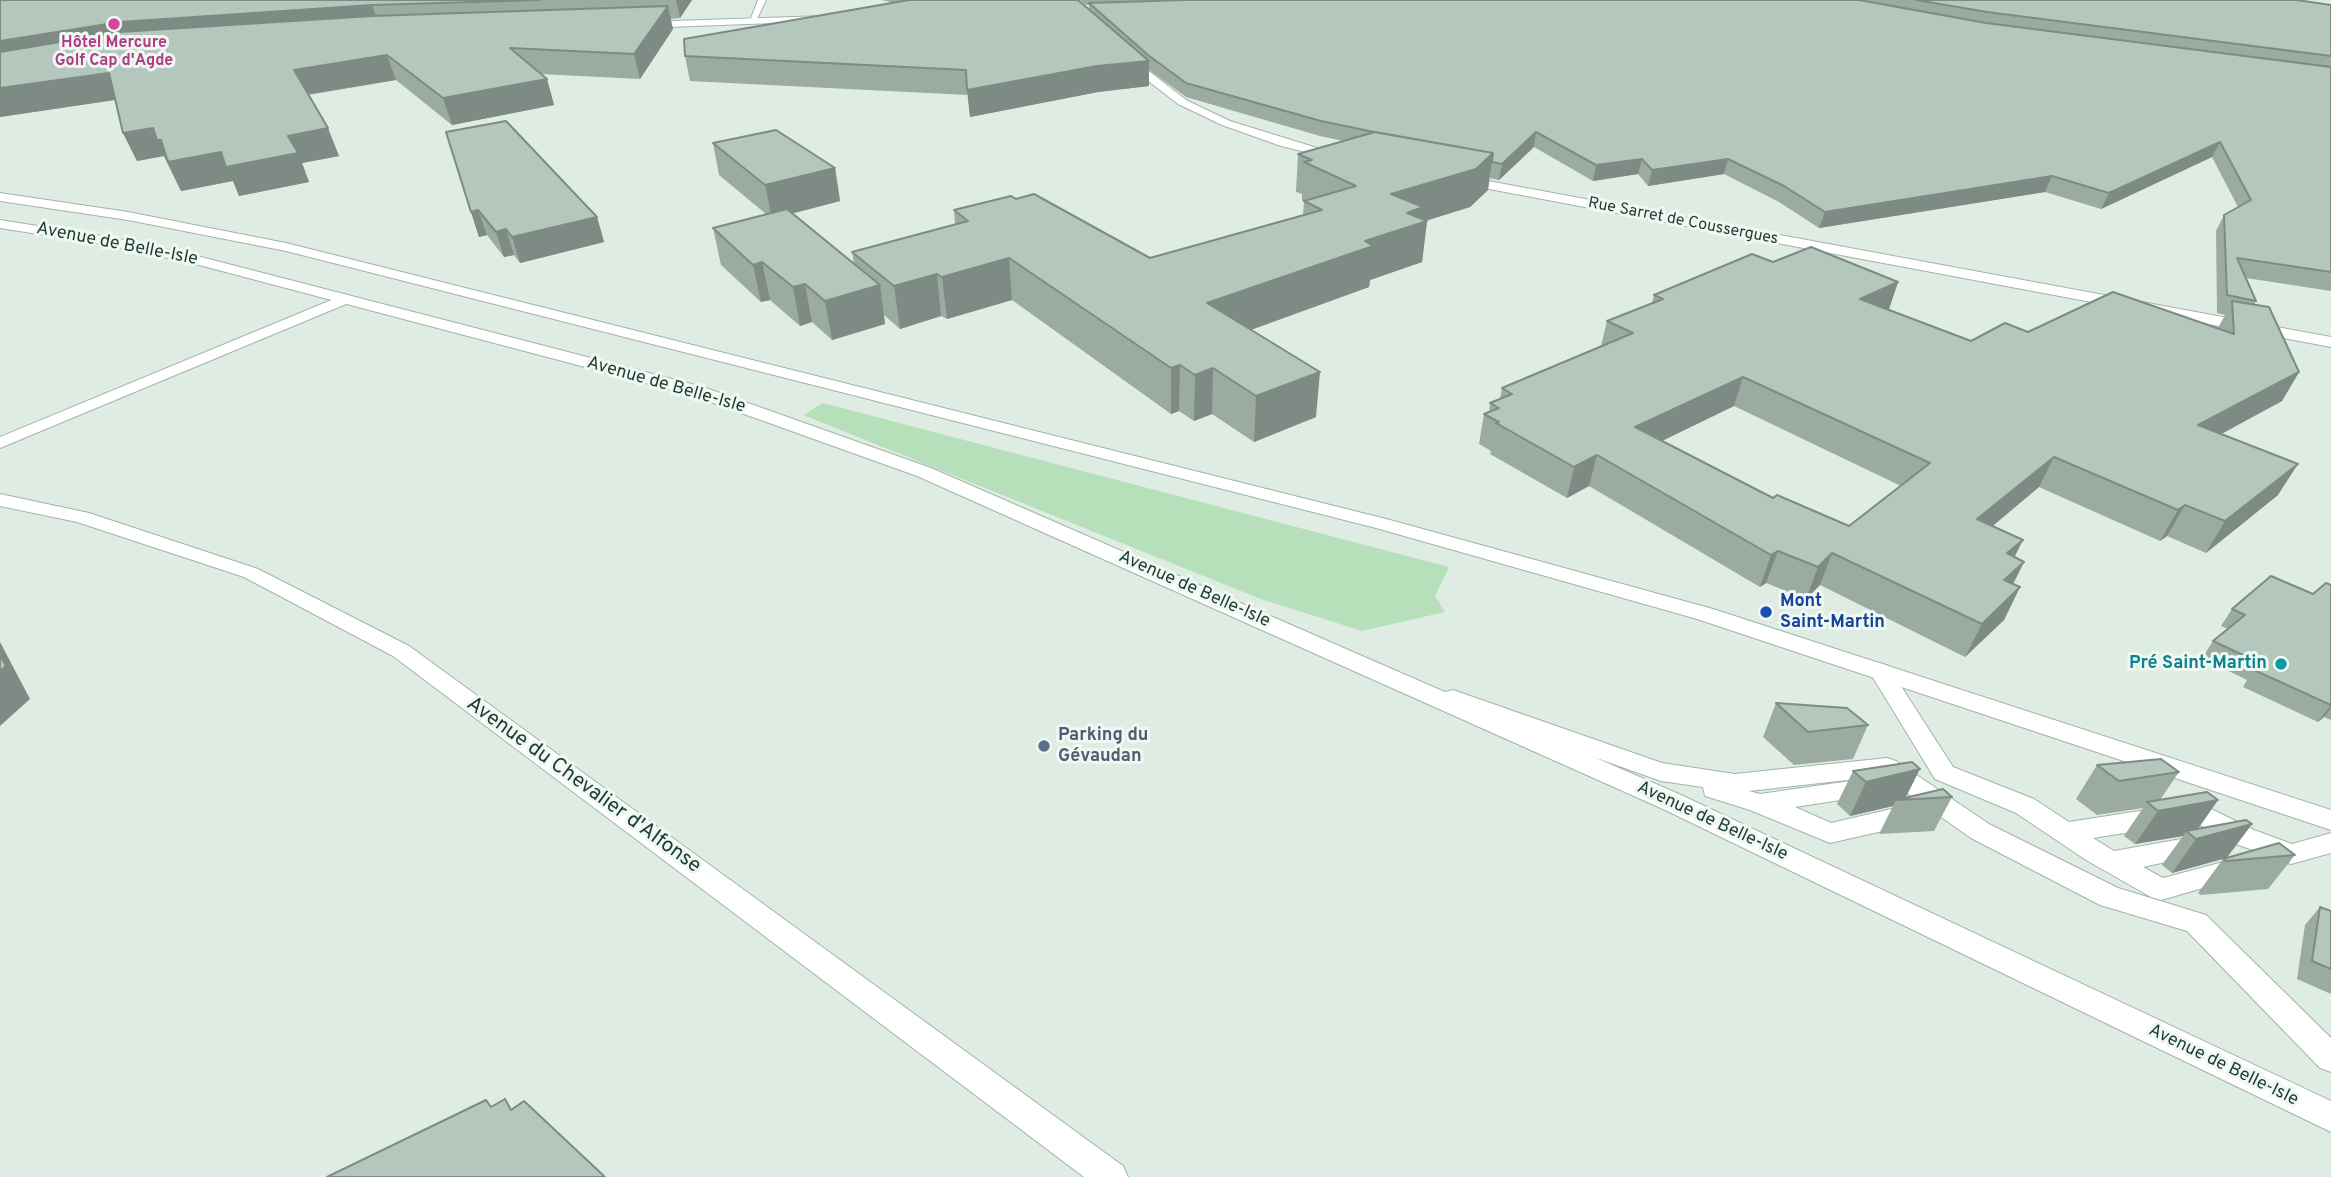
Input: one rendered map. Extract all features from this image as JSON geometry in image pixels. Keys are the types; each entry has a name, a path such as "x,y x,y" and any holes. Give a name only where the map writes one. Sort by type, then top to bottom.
{"street":[{"path":"752,21 762,0"},
{"path":"632,25 830,19"},
{"path":"1118,50 1142,73 1182,102 1226,123 1285,143 1350,159"},
{"name":"Rue Sarret de Coussergues","path":"1450,178 2331,342"},
{"name":"Avenue de Belle-Isle","path":"0,197 128,216 251,239 1383,524 1705,614 2331,820"},
{"name":"Avenue de Belle-Isle","path":"0,224 176,255 697,391 924,472 1672,802 2331,1118"},
{"path":"0,443 346,299"},
{"name":"Avenue du Chevalier d'Alfonse","path":"0,500 82,517 251,573 401,651 1111,1177"},
{"path":"1880,671 1944,773 2025,806 2112,862 2161,888 2331,843"},
{"path":"1382,672 1658,771 1759,803 1830,833 1943,806"},
{"path":"1658,771 1735,783 1887,767 1980,831 2110,897 2196,923 2331,1058"},
{"path":"1759,803 1908,782"},
{"path":"2065,833 2197,812 2245,837 2291,854"},
{"path":"2112,862 2245,837"}],"green space":[{"path":"823,403 1449,567 1435,596 1445,612 1362,631 1261,599 803,415"}],"building":[{"path":"0,0 540,0 372,5 120,22 0,41"},
{"path":"909,0 1078,0 1149,61 1097,66 967,90 966,70 685,56 684,39"},
{"path":"1184,0 1859,0 1986,23 2331,67 2331,272 2237,258 2256,301 2227,295 2224,215 2251,200 2220,142 2109,193 2052,176 1825,212 1784,186 1728,159 1652,170 1642,159 1596,165 1536,132 1502,164 1492,162 1493,153 1321,121 1186,83 1148,55 1089,3"},
{"path":"1916,0 2297,0 2331,5 2331,56 1987,12"},
{"path":"668,6 634,54 510,48 547,79 443,98 387,55 294,70 328,128 288,136 298,153 226,167 221,152 168,162 161,140 157,140 153,128 123,133 109,73 0,88 0,52 120,32 372,16"},
{"path":"506,121 597,217 512,237 506,229 496,232 478,210 471,212 446,132"},
{"path":"776,130 835,168 765,185 713,143"},
{"path":"1375,132 1493,153 1476,169 1391,194 1423,207 1407,213 1427,221 1365,241 1373,246 1207,303 1320,372 1256,396 1213,368 1195,375 1180,365 1171,368 1009,258 942,277 937,274 894,286 852,252 968,221 954,210 1011,196 1016,199 1034,194 1150,258 1322,210 1304,201 1356,186 1304,162 1312,160 1298,154"},
{"path":"787,209 880,285 825,301 805,284 793,287 762,262 753,265 713,228"},
{"path":"1811,247 1898,282 1860,299 1971,341 2005,323 2028,332 2113,292 2234,334 2232,301 2269,307 2299,372 2198,425 2298,464 2225,521 2185,505 2178,510 2054,457 1977,519 2023,540 2007,553 2024,562 2004,580 2020,587 1982,624 1832,553 1818,567 1778,551 1771,555 1597,455 1574,467 1484,414 1499,408 1490,403 1512,394 1502,388 1633,333 1607,321 1663,299 1654,295 1752,254 1773,262","holes":["1743,377 1930,463 1849,526 1777,495 1773,498 1635,427"]},
{"name":"Pré Saint-Martin","path":"2271,576 2313,594 2326,583 2331,585 2331,705 2254,670 2260,663 2213,641 2245,615 2232,609"},
{"path":"0,655 6,666 0,671"},
{"path":"1776,703 1847,708 1868,725 1808,732"},
{"path":"2161,759 2179,772 2119,781 2097,765"},
{"path":"1912,762 1920,769 1866,782 1853,771"},
{"path":"1943,789 1952,797 1896,800"},
{"path":"2207,792 2218,800 2158,811 2147,802"},
{"path":"2246,820 2252,824 2196,839 2186,831"},
{"path":"2279,843 2295,855 2226,861 2223,859"},
{"path":"2320,907 2331,911 2331,969 2312,961"},
{"path":"505,1099 511,1110 524,1101 605,1177 327,1177 486,1100 491,1107"}],"place":[{"name":"Hôtel Mercure Golf Cap d'Agde","path":"114,24"},
{"name":"Mont Saint-Martin","path":"1766,612"},
{"name":"Pré Saint-Martin","path":"2281,664"},
{"name":"Parking du Gévaudan","path":"1044,746"}]}
